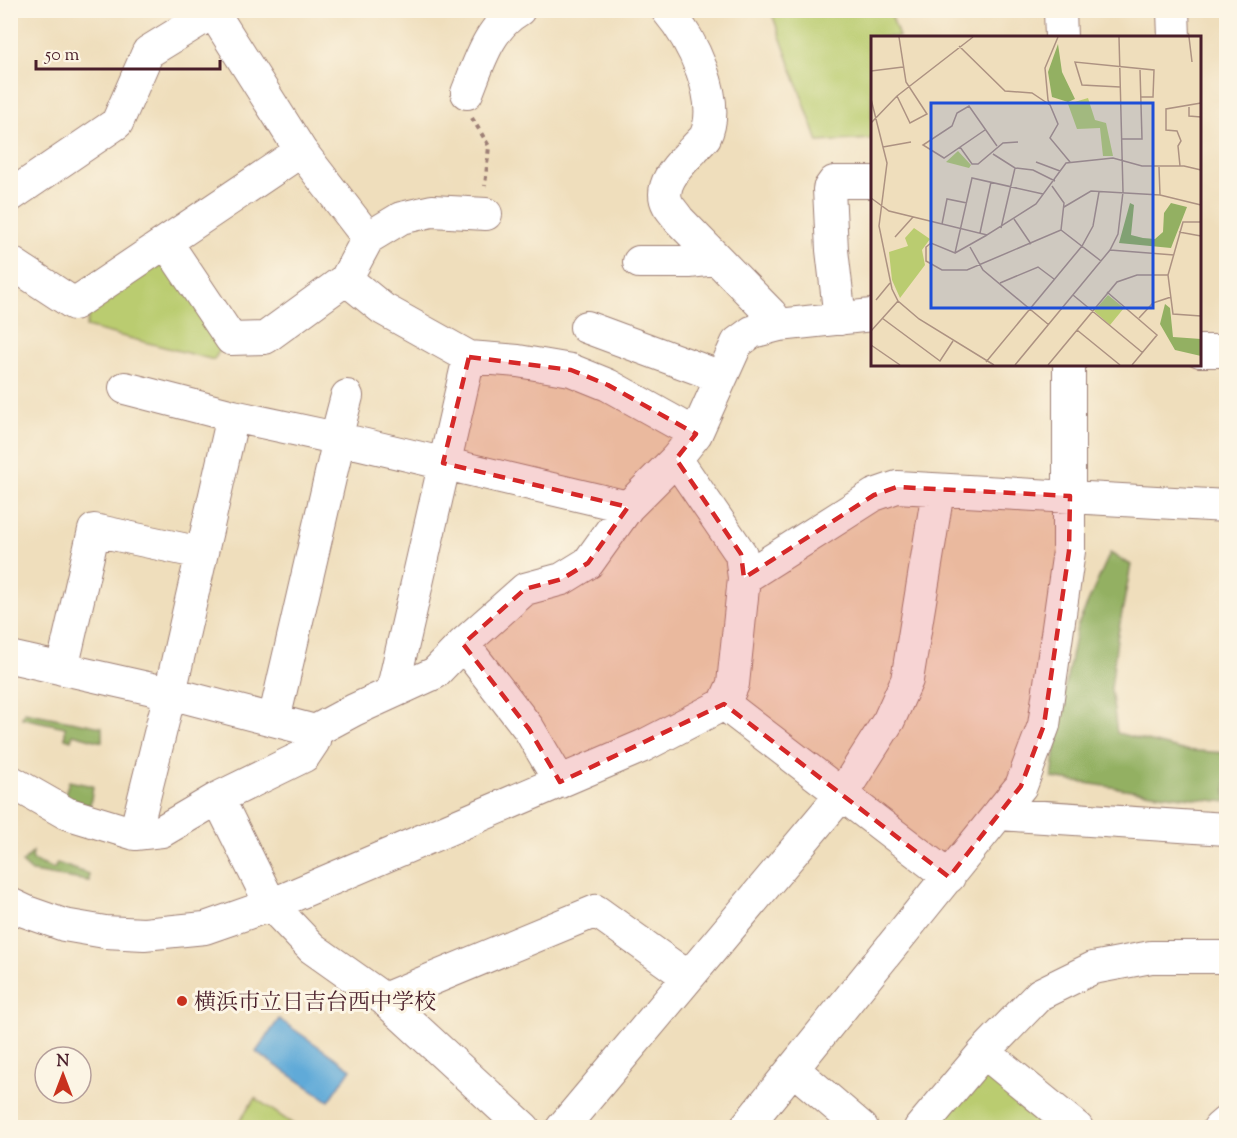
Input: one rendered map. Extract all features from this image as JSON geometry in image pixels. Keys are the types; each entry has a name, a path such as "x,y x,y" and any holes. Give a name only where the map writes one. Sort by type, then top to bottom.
{"street":[{"path":"467,93 489,40 507,17 519,10"},
{"path":"667,10 681,27 704,76 711,113 705,137 672,174 665,190 667,204 715,259 771,314 779,325"},
{"path":"1060,10 1061,36"},
{"path":"1173,10 1174,36"},
{"path":"10,196 117,123 148,52 213,11 301,151 368,238"},
{"path":"10,262 74,303 301,151"},
{"path":"840,319 832,250 829,189 834,182 871,182"},
{"path":"166,242 231,339 265,338 346,279 368,238 401,218 432,211 484,214"},
{"path":"639,262 715,259"},
{"path":"346,279 383,309 469,357 571,370 608,385 696,434"},
{"path":"10,657 170,693 315,731 354,710 435,673 525,590 562,579 588,562 628,507 676,459 696,434 737,343 752,332 779,325 871,315"},
{"path":"586,327 721,376"},
{"path":"1201,351 1227,351"},
{"path":"392,692 469,357"},
{"path":"745,1128 1021,786 1044,725 1069,551 1069,366"},
{"path":"125,388 233,417 337,438 628,507"},
{"path":"274,720 347,396"},
{"path":"135,834 170,693 233,417"},
{"path":"10,904 64,925 105,932 144,934 205,928 271,905 560,782 643,746 724,704 733,684 744,578 741,554 676,459"},
{"path":"744,578 874,495 897,488 1227,506"},
{"path":"562,1128 842,794 889,720 907,680 938,491"},
{"path":"62,669 94,530 201,553"},
{"path":"463,645 529,729 560,782"},
{"path":"724,704 949,877"},
{"path":"10,781 66,813 135,834 162,831 218,798 304,756 314,741 315,731"},
{"path":"218,798 271,905 312,948 384,999 524,1128"},
{"path":"999,814 1227,829"},
{"path":"384,999 596,911 688,977"},
{"path":"920,1128 984,1052 1040,994 1093,968 1151,957 1227,957"},
{"path":"984,1052 1077,1128"},
{"path":"793,1069 862,1128"},
{"path":"1220,1128 1227,1122"}],"path":[{"path":"484,214 489,146"}],"highlighted area":[{"path":"469,357 571,370 608,385 696,434 676,459 741,554 744,578 874,495 897,487 1070,496 1069,551 1044,725 1021,786 949,877 724,704 560,782 529,729 463,644 525,589 562,579 588,563 628,507 443,463"}],"green space":[{"path":"771,11 890,11 899,36 871,36 871,139 818,142"},
{"path":"153,266 170,267 223,344 214,360 86,327 90,310"},
{"path":"1110,553 1131,565 1117,639 1111,689 1117,733 1182,750 1226,753 1226,802 1052,778 1061,707 1077,627"},
{"path":"24,712 102,727 102,742 73,734 71,740 65,738 65,727 22,718"},
{"path":"69,781 93,786 90,806 64,797"},
{"path":"33,852 32,860 54,869 57,863 89,874 89,881 32,872 22,863"},
{"path":"986,1065 1061,1128 934,1128"},
{"path":"255,1098 297,1127 240,1127 237,1125"}],"water":[{"path":"279,1019 351,1069 329,1101 256,1052"}],"place":[{"name":"横浜市立日吉台西中学校","path":"182,1001"}]}
